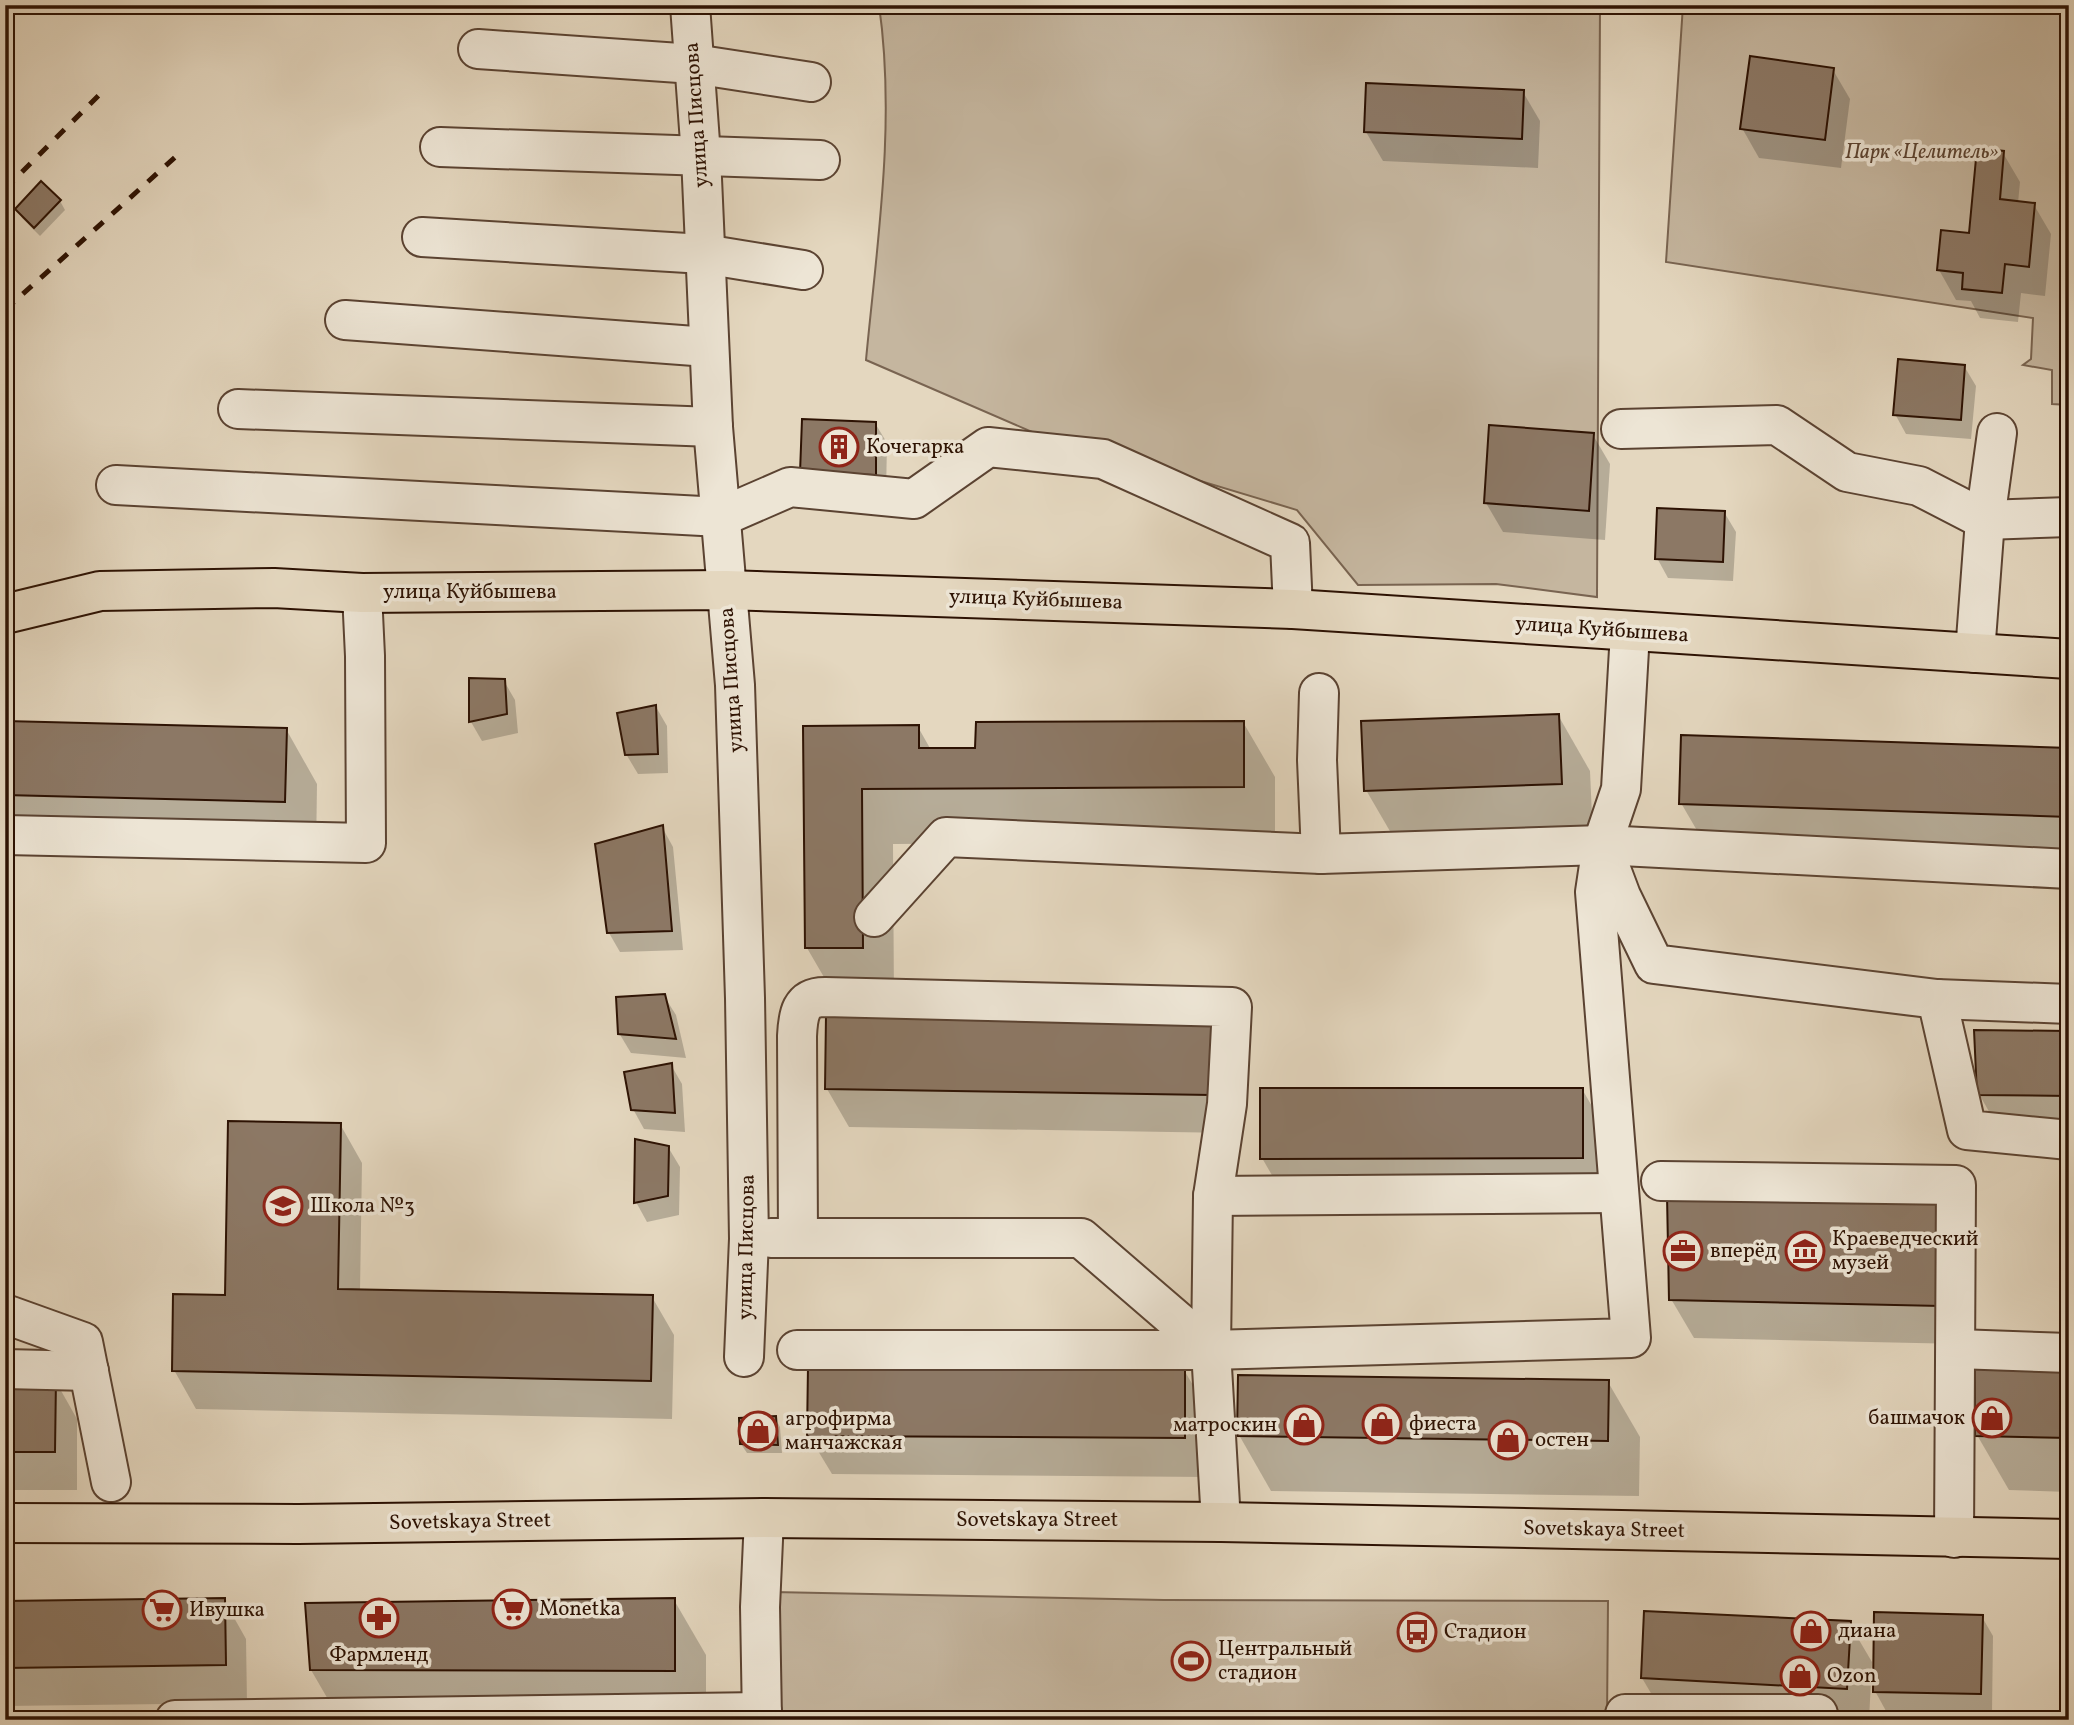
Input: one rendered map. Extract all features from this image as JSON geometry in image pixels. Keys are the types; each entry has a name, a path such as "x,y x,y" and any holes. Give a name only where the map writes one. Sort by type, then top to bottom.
{"main road":[{"name":"улица Куйбышева","path":"5,614 100,591 274,587 362,593 726,590 1293,609 2069,659"},
{"name":"Sovetskaya Street","path":"5,1523 298,1524 764,1518 1221,1522 2069,1539"}],"street":[{"name":"улица Писцова","path":"690,5 701,156 713,427 735,685 749,1239 744,1357"},
{"path":"478,49 694,64 811,82"},
{"path":"440,147 820,160"},
{"path":"422,237 704,254 803,270"},
{"path":"345,320 708,347"},
{"path":"238,409 713,427"},
{"path":"1621,429 1777,425 1847,472 1919,486 1985,520 2069,517"},
{"path":"1975,653 1985,520 1997,433"},
{"path":"116,485 722,517 790,487 914,499 988,447 1104,459 1290,543 1293,609"},
{"path":"5,835 366,844 362,593"},
{"path":"797,1350 1211,1350 1630,1338 1595,892 1602,845 1621,789 1630,632"},
{"path":"1319,694 1317,760 1321,854"},
{"path":"874,917 946,837 1321,854 1602,845 2069,869"},
{"path":"1602,845 1621,896 1654,964 1937,999 2069,1004"},
{"path":"798,1238 796,1035 801,1007 807,1000 816,997 1232,1007 1227,1104 1213,1196 1211,1350 1221,1522"},
{"path":"1937,999 1968,1130 2069,1140"},
{"path":"1661,1181 1956,1185 1954,1538"},
{"path":"1213,1196 1617,1194"},
{"path":"749,1239 1081,1238 1211,1350"},
{"path":"5,1314 83,1342 111,1482"},
{"path":"1957,1349 2069,1353"},
{"path":"5,1369 89,1371"},
{"path":"175,1720 762,1716 760,1607 764,1518"},
{"path":"1625,1717 1818,1714 1818,1720"}],"green space":[{"path":"879,5 1600,5 1597,597 1496,584 1358,585 1297,510 1039,435 866,360 885,138 884,49"},
{"name":"Парк «Целитель»","path":"1683,5 2069,5 2069,405 2052,404 2052,370 2023,365 2031,359 2033,318 1666,262"},
{"name":"Центральный стадион","path":"773,1592 1164,1600 1608,1601 1607,1720 778,1720"}],"building":[{"path":"1750,56 1834,68 1825,140 1740,129"},
{"path":"1366,83 1524,90 1522,139 1364,132"},
{"path":"1977,148 2004,151 2000,199 2035,203 2029,267 2005,264 2002,293 1962,289 1963,273 1937,270 1941,230 1969,233"},
{"path":"41,181 61,200 34,228 15,209"},
{"path":"2063,319 2069,319 2069,405 2061,405"},
{"path":"1898,359 1965,365 1961,420 1893,415"},
{"name":"Кочегарка","path":"802,419 876,422 876,475 800,473"},
{"path":"1489,425 1594,433 1589,511 1484,503"},
{"path":"1657,508 1725,511 1723,562 1655,559"},
{"path":"469,678 505,679 507,714 469,722"},
{"path":"656,705 658,754 625,755 617,713"},
{"path":"1559,714 1562,784 1364,791 1361,721"},
{"path":"5,721 287,728 285,802 5,795"},
{"path":"1244,721 1244,787 862,789 863,948 805,948 803,726 919,725 919,748 975,748 976,722"},
{"path":"1681,735 2069,748 2069,817 1679,804"},
{"path":"663,825 672,931 607,933 595,844"},
{"path":"665,994 676,1039 618,1034 616,997"},
{"path":"826,1015 1212,1021 1211,1095 825,1089"},
{"path":"1974,1030 2069,1031 2069,1096 1977,1095"},
{"path":"672,1063 675,1113 631,1110 624,1072"},
{"path":"1260,1088 1583,1088 1583,1158 1260,1159"},
{"name":"Школа №3","path":"228,1121 341,1123 338,1289 653,1295 651,1381 172,1371 173,1294 225,1295"},
{"path":"635,1139 669,1146 668,1196 634,1203"},
{"name":"Краеведческий музей","path":"1667,1195 1942,1202 1941,1306 1669,1300"},
{"path":"1975,1365 2069,1368 2069,1438 1975,1436"},
{"path":"808,1366 1185,1368 1185,1438 807,1436"},
{"path":"1238,1375 1609,1380 1608,1441 1237,1436"},
{"path":"5,1378 56,1378 55,1452 5,1452"},
{"path":"776,1416 778,1445 740,1444 739,1418"},
{"path":"225,1598 226,1665 5,1668 5,1601"},
{"path":"675,1598 675,1671 310,1670 305,1603"},
{"path":"1644,1611 1851,1621 1847,1689 1641,1678"},
{"path":"1874,1612 1983,1615 1981,1694 1873,1692"}],"railway":[{"path":"5,189 101,93"},
{"path":"5,310 181,152"}],"place":[{"name":"Кочегарка","path":"839,447"},
{"name":"Школа №3","path":"283,1206"},
{"name":"вперёд","path":"1683,1251"},
{"name":"Краеведческий музей","path":"1805,1251"},
{"name":"башмачок","path":"1992,1418"},
{"name":"фиеста","path":"1382,1424"},
{"name":"матроскин","path":"1304,1425"},
{"name":"агрофирма манчажская","path":"758,1431"},
{"name":"остен","path":"1508,1440"},
{"name":"Monetka","path":"512,1609"},
{"name":"Ивушка","path":"162,1610"},
{"name":"Фармленд","path":"379,1618"},
{"name":"диана","path":"1811,1631"},
{"name":"Стадион","path":"1417,1632"},
{"name":"Центральный стадион","path":"1191,1661"},
{"name":"Ozon","path":"1800,1676"}]}
